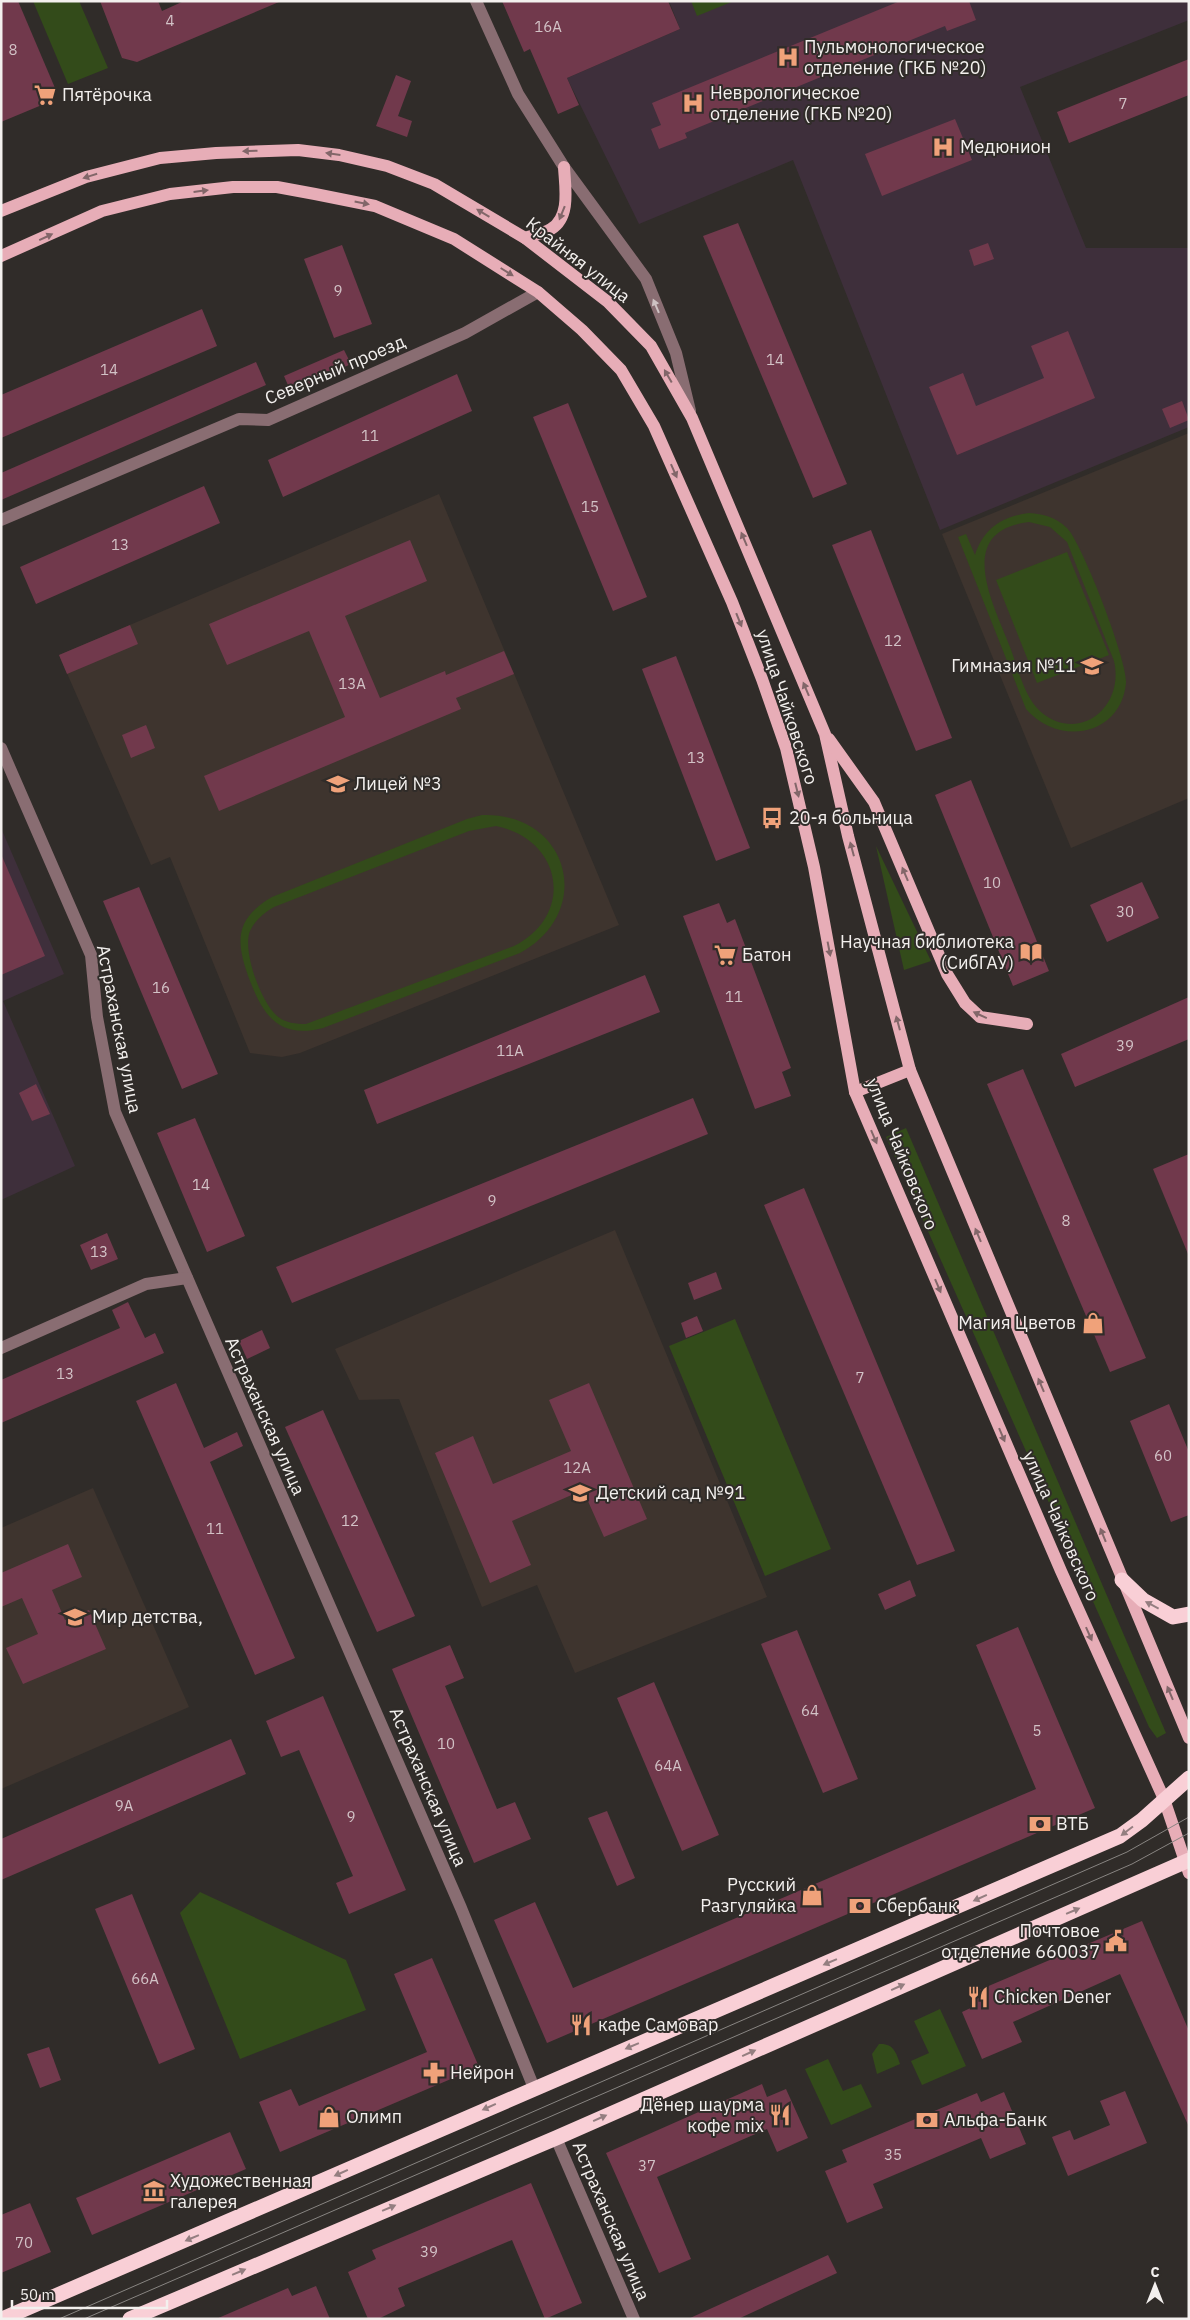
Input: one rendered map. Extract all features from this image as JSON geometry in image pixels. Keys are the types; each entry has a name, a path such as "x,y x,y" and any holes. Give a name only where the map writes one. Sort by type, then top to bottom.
{"highway":[{"path":"1122,1580 1143,1600 1173,1617 1189,1614"},
{"path":"2,2319 1120,1836 1189,1778"},
{"path":"130,2319 556,2138 1188,1865"}],"main road":[{"name":"Крайняя улица","path":"1,211 86,177 160,158 216,153 298,150 339,155 387,166 434,184 525,238 608,302 651,346 692,418"},
{"path":"525,238 551,229 559,221 565,208 564,167"},
{"path":"1,256 102,211 153,198 170,194 233,187 277,187 375,206 454,239 538,292"},
{"name":"улица Чайковского","path":"538,292 582,330 621,370 654,426 735,611 762,679 786,748 814,867 855,1092 1061,1571 1164,1799 1188,1865"},
{"name":"улица Чайковского","path":"692,418 825,734 848,836 910,1070 1189,1738"},
{"path":"825,734 874,802 947,974 965,1004 980,1017 1028,1024"},
{"path":"855,1092 910,1070"}],"street":[{"name":"Крайняя улица","path":"476,1 518,94 564,167 646,280 676,353 692,418"},
{"name":"Северный проезд","path":"1,520 239,420 268,420 465,334 538,292"},
{"name":"Астраханская улица","path":"1,748 91,955 97,1017 114,1112 461,1908 534,2088"},
{"path":"1,1348 146,1284 187,1278"},
{"name":"Астраханская улица","path":"556,2138 634,2319"}],"shaded area":[{"path":"669,1 1189,1 1189,20 1020,87 1086,248 1189,248 1189,427 940,530 793,160 639,224 567,78 680,29"},
{"name":"Гимназия №11","path":"1189,433 1189,798 1071,848 942,534"},
{"name":"Лицей №3","path":"439,494 619,925 300,1053 282,1057 250,1053 170,857 151,865 59,655"},
{"path":"1,828 64,974 3,1001 75,1166 1,1200"},
{"name":"Детский сад №91","path":"615,1230 767,1597 575,1673 537,1585 482,1607 399,1399 359,1400 335,1349"},
{"name":"Мир детства,","path":"93,1488 189,1707 1,1789 1,1528"}],"green space":[{"path":"33,1 79,1 108,68 68,84"},
{"path":"691,1 734,1 697,16"},
{"path":"1029,513 1044,515 1058,521 1067,528 1083,556 1103,603 1120,652 1126,683 1122,701 1113,715 1101,725 1086,730 1071,731 1055,728 1040,721 1026,709 958,537 966,534 975,555 988,531 1002,521","holes":["1029,522 1050,527 1067,542 1114,661 1116,678 1113,693 1106,706 1096,716 1084,722 1070,724 1055,721 1041,712 1030,698 1022,682 996,611 985,572 985,554 992,539 1006,528"]},
{"path":"1067,552 1109,655 1037,683 996,580"},
{"path":"482,815 512,818 535,829 552,846 562,867 564,890 558,913 544,935 520,953 323,1028 308,1031 295,1030 276,1022 268,1015 255,994 242,955 241,933 250,914 272,897 467,819","holes":["496,826 519,834 536,846 547,862 553,880 553,898 546,916 533,933 514,946 306,1024 287,1022 277,1016 271,1009 259,988 251,963 248,940 250,931 257,920 274,907 469,831"]},
{"path":"876,846 931,961 904,970"},
{"path":"906,1128 1166,1733 1157,1738 1149,1727 886,1137"},
{"path":"735,1319 831,1549 765,1576 669,1346"},
{"path":"200,1892 346,1960 366,2010 240,2059 180,1913"},
{"path":"940,2009 966,2066 922,2085 911,2061 929,2053 914,2021"},
{"path":"879,2044 891,2047 900,2064 877,2074 872,2054"},
{"path":"828,2059 843,2091 861,2084 872,2107 831,2125 805,2069"}],"building":[{"path":"1,1 18,1 55,88 49,102 1,122"},
{"path":"100,1 158,1 162,11 184,1 279,2 137,62 122,58"},
{"path":"502,1 668,1 680,29 567,78 579,105 558,114 530,49 524,52"},
{"path":"900,1 969,1 976,20 947,31 945,26 685,133 687,138 659,149 651,129 661,125 652,103"},
{"path":"1189,59 1189,95 1069,143 1057,112"},
{"path":"396,75 411,81 398,116 412,121 407,137 376,126"},
{"path":"955,119 972,160 882,196 865,154"},
{"path":"738,223 847,484 813,498 703,236"},
{"path":"988,243 994,259 974,266 969,250"},
{"path":"342,245 372,324 334,338 304,259"},
{"path":"202,309 217,346 1,438 1,395"},
{"path":"1068,331 1095,398 957,455 929,387 963,373 976,406 1044,378 1031,346"},
{"path":"344,350 351,364 291,392 284,376"},
{"path":"256,362 266,385 1,500 1,473"},
{"path":"457,374 472,411 283,497 268,460"},
{"path":"1182,401 1189,420 1170,428 1162,409"},
{"path":"568,403 647,597 613,611 533,417"},
{"path":"204,486 220,523 36,604 20,567"},
{"path":"871,530 952,738 916,751 832,545"},
{"path":"410,540 427,581 345,616 380,698 445,671 446,675 504,651 514,674 456,698 461,709 219,811 204,776 345,717 309,631 227,665 209,624"},
{"path":"130,625 138,644 67,674 59,655"},
{"path":"676,656 750,848 716,861 642,669"},
{"path":"146,725 155,748 131,758 122,735"},
{"path":"971,780 1049,971 1013,986 935,795"},
{"path":"1,854 45,956 1,975"},
{"path":"1142,882 1159,918 1107,942 1090,905"},
{"path":"139,887 218,1074 182,1089 103,901"},
{"path":"719,903 727,923 735,919 791,1068 782,1072 791,1096 755,1109 683,916"},
{"path":"645,975 660,1012 377,1124 364,1090"},
{"path":"1189,997 1189,1039 1075,1087 1061,1054"},
{"path":"1023,1069 1146,1358 1110,1372 987,1084"},
{"path":"36,1084 50,1114 32,1121 19,1093"},
{"path":"693,1098 708,1134 292,1303 276,1267"},
{"path":"195,1118 245,1236 207,1252 157,1133"},
{"path":"1189,1154 1189,1254 1188,1254 1153,1169"},
{"path":"804,1188 955,1551 917,1565 764,1205"},
{"path":"107,1233 118,1259 91,1270 80,1245"},
{"path":"716,1272 722,1289 694,1300 688,1283"},
{"path":"128,1302 145,1338 155,1333 164,1353 1,1423 1,1380 120,1328 112,1310"},
{"path":"697,1316 703,1331 686,1338 681,1323"},
{"path":"262,1330 270,1348 247,1359 239,1341"},
{"path":"176,1383 204,1448 237,1432 243,1446 210,1462 295,1658 255,1675 136,1401"},
{"path":"589,1383 647,1519 604,1537 583,1490 512,1521 531,1565 490,1583 435,1453 473,1436 493,1484 571,1451 549,1400"},
{"path":"1169,1404 1189,1452 1189,1515 1171,1522 1130,1421"},
{"path":"323,1410 415,1616 377,1632 285,1427"},
{"path":"68,1544 82,1577 52,1590 65,1620 89,1610 106,1649 23,1684 6,1648 38,1634 22,1598 1,1607 1,1573"},
{"path":"910,1580 916,1596 885,1610 878,1594"},
{"path":"1018,1627 1095,1808 547,2043 494,1920 535,1902 573,1988 1036,1789 976,1645"},
{"path":"797,1630 858,1779 823,1793 761,1644"},
{"path":"450,1645 464,1678 445,1686 497,1809 515,1802 531,1839 474,1863 392,1669"},
{"path":"654,1682 719,1835 682,1851 617,1698"},
{"path":"323,1696 406,1890 349,1914 336,1883 353,1876 299,1750 281,1757 266,1721"},
{"path":"231,1739 246,1774 1,1880 1,1839"},
{"path":"607,1811 635,1878 617,1886 588,1818"},
{"path":"132,1894 195,2049 159,2064 95,1909"},
{"path":"1142,1921 1189,2031 1189,2127 1120,1974 1013,2022 1022,2042 982,2059 962,2012 977,2005 972,1993"},
{"path":"432,1958 479,2067 280,2152 259,2102 291,2089 299,2106 427,2052 394,1974"},
{"path":"49,2047 61,2080 40,2088 27,2054"},
{"path":"762,2084 767,2097 786,2089 808,2138 777,2152 767,2129 657,2177 691,2259 659,2273 606,2153"},
{"path":"1125,2091 1147,2143 1068,2176 1052,2137 1070,2130 1074,2140 1110,2125 1100,2101"},
{"path":"1004,2092 1026,2144 990,2159 981,2138 873,2184 883,2208 847,2223 825,2171 847,2162 842,2150 977,2093 981,2102"},
{"path":"230,2132 246,2169 92,2235 76,2198"},
{"path":"531,2183 582,2303 545,2319 512,2240 398,2288 405,2306 378,2319 368,2319 348,2272 376,2259 372,2250"},
{"path":"30,2203 51,2252 1,2273 1,2215"},
{"path":"828,2255 837,2273 738,2319 688,2319"},
{"path":"316,2286 330,2319 216,2319 288,2288 292,2296"}],"tram line":[{"path":"59,2319 1127,1852 1189,1817"},
{"path":"84,2319 1132,1864 1189,1833"}],"place":[{"name":"Пульмонологическое отделение (ГКБ №20)","path":"788,57"},
{"name":"Пятёрочка","path":"45,95"},
{"name":"Неврологическое отделение (ГКБ №20)","path":"693,103"},
{"name":"Медюнион","path":"943,147"},
{"name":"Гимназия №11","path":"1092,666"},
{"name":"Лицей №3","path":"338,784"},
{"name":"20-я больница","path":"772,818"},
{"name":"Научная библиотека (СибГАУ)","path":"1031,952"},
{"name":"Батон","path":"725,955"},
{"name":"Магия Цветов","path":"1093,1323"},
{"name":"Детский сад №91","path":"580,1493"},
{"name":"Мир детства,","path":"75,1617"},
{"name":"ВТБ","path":"1040,1824"},
{"name":"Русский Разгуляйка","path":"812,1895"},
{"name":"Сбербанк","path":"860,1906"},
{"name":"Почтовое отделение 660037","path":"1116,1941"},
{"name":"Chicken Dener","path":"978,1997"},
{"name":"кафе Самовар","path":"581,2025"},
{"name":"Нейрон","path":"434,2073"},
{"name":"Дёнер шаурма кофе mix","path":"780,2115"},
{"name":"Олимп","path":"329,2117"},
{"name":"Альфа-Банк","path":"927,2120"},
{"name":"Художественная галерея","path":"154,2191"}]}
